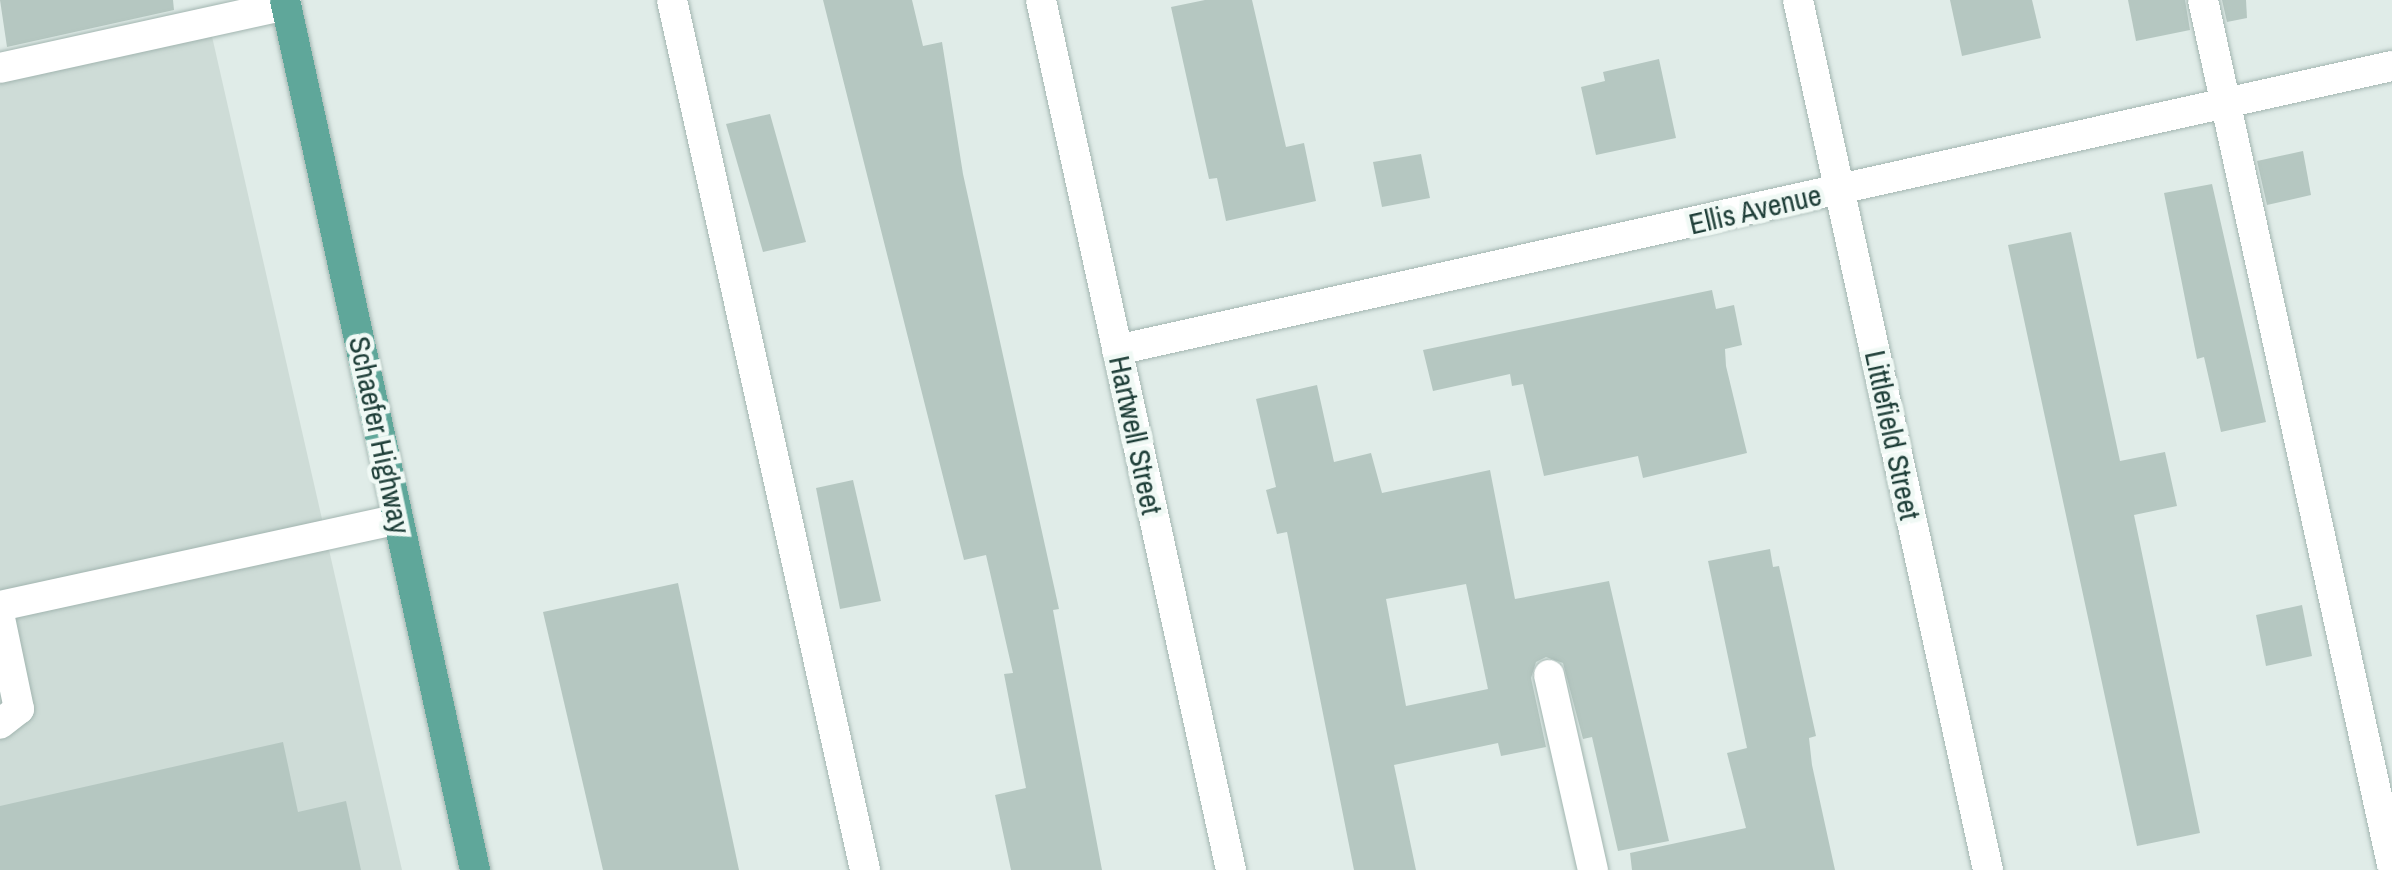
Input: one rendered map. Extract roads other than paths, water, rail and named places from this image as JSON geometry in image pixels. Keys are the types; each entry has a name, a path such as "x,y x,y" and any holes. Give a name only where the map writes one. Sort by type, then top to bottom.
{"main road":[{"name":"Schaefer Highway","path":"286,2 475,870"}],"street":[{"path":"672,0 865,870"},
{"name":"Hartwell Street","path":"1041,0 1231,870"},
{"name":"Littlefield Street","path":"1798,0 1988,870"},
{"path":"2203,0 2392,864"},
{"path":"0,68 286,2"},
{"name":"Ellis Avenue","path":"1117,350 2392,66"},
{"path":"0,606 398,519"},
{"path":"0,618 19,709 0,724"},
{"path":"1550,675 1593,870"}]}
